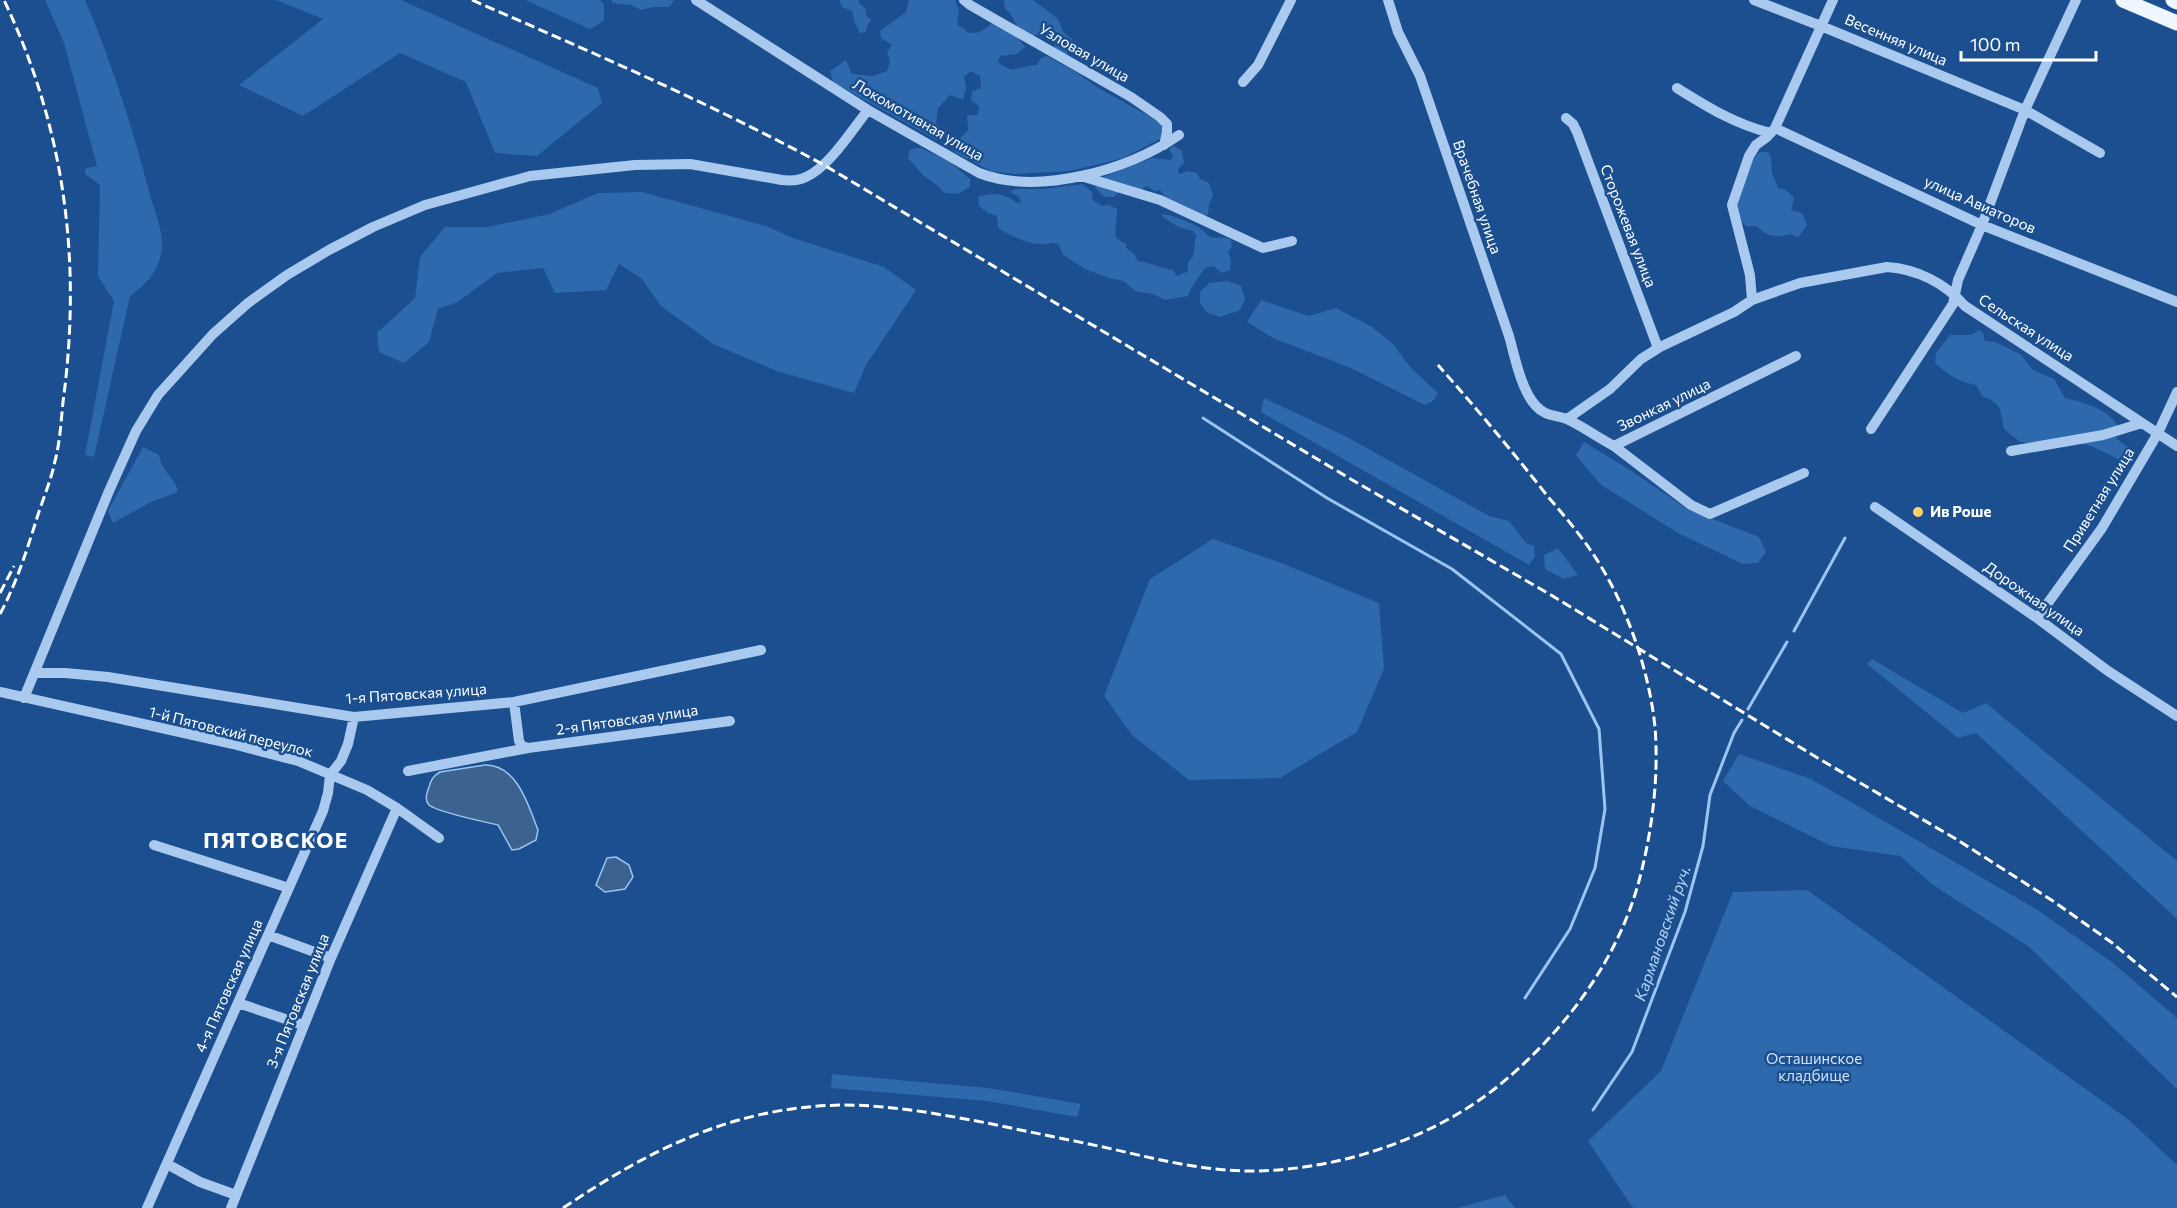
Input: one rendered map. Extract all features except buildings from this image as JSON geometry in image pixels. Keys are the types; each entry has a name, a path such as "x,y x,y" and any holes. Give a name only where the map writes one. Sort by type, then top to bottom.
{"main road":[{"path":"2122,0 2177,23"}],"street":[{"name":"Локомотивная улица","path":"696,0 868,110 979,173 994,178 1009,181 1044,181 1081,176 1130,161 1164,145 1179,135"},
{"name":"Узловая улица","path":"964,0 1131,97 1160,117 1167,124 1164,145"},
{"path":"1243,82 1258,65 1291,0"},
{"name":"Врачебная улица","path":"1388,0 1398,32 1420,76 1431,107 1509,336 1519,374 1534,404 1543,412 1567,419"},
{"name":"Весенняя улица","path":"1754,0 2025,110 2100,153"},
{"path":"1752,300 1750,275 1732,205 1745,166 1756,145 1773,130 1833,0"},
{"path":"1871,429 1953,304 1958,279 1982,225 2025,110 2076,0"},
{"name":"улица Авиаторов","path":"1677,88 1707,107 1747,127 1773,130 1982,225 2177,302"},
{"path":"24,698 135,431 158,395 213,334 248,303 287,275 373,227 414,210 478,189 530,176 635,165 690,164 795,181 805,178 824,165 868,110"},
{"name":"Сторожевая улица","path":"1566,118 1577,132 1658,348"},
{"path":"1081,176 1160,200 1263,248 1292,241"},
{"name":"Сельская улица","path":"1567,419 1610,389 1641,359 1658,348 1734,312 1752,300 1800,283 1887,267 1902,268 1936,281 1965,306 2177,446"},
{"name":"Звонкая улица","path":"1796,356 1614,446 1691,505 1710,514 1804,473"},
{"name":"Приветная улица","path":"2037,618 2102,528 2158,433 2177,392"},
{"path":"1567,419 1614,446"},
{"path":"2011,451 2103,435 2142,423"},
{"name":"Дорожная улица","path":"1875,507 2037,618 2108,671 2177,716"},
{"name":"1-я Пятовская улица","path":"35,673 108,677 354,717 513,702 761,650"},
{"name":"1-й Пятовский переулок","path":"0,692 233,744 298,761 367,790 439,838"},
{"path":"513,702 519,741 522,746 528,748"},
{"path":"330,774 341,761 348,744 354,717"},
{"name":"2-я Пятовская улица","path":"408,771 528,748 730,721"},
{"name":"4-я Пятовская улица","path":"147,1208 323,811 330,774"},
{"name":"3-я Пятовская улица","path":"231,1208 303,1025 397,808"},
{"path":"154,845 289,888"},
{"path":"268,934 331,958"},
{"path":"238,1003 303,1025"},
{"path":"167,1164 200,1182 236,1195"}],"green space":[{"path":"45,0 85,0 121,96 162,239 157,267 143,286 130,296 94,457 85,455 114,301 98,276 100,185 85,174 86,168 97,166 64,43"},
{"path":"276,0 401,0 598,88 602,103 537,156 495,153 466,82 400,53 303,116 239,85 323,19"},
{"path":"525,0 600,0 604,4 604,21 590,29"},
{"path":"612,0 674,0 669,7 641,10 631,5 612,3"},
{"path":"839,0 859,0 871,20 866,32 860,33 852,11 842,7"},
{"path":"909,0 955,0 959,11 957,25 967,32 981,31 993,22 1017,37 1025,47 1017,54 1000,56 998,62 1008,69 1037,65 1041,58 1047,56 1161,123 1163,130 1160,139 1123,158 1069,171 1014,174 991,171 956,153 952,147 968,130 967,115 977,115 980,107 971,100 972,91 981,88 980,76 971,71 964,77 966,88 963,100 950,95 938,108 936,123 943,132 941,139 936,140 833,82 830,71 846,60 852,74 873,76 887,71 890,61 887,52 892,45 881,38 880,31 906,12"},
{"path":"1004,0 1033,0 1057,18 1064,33 1072,39 1071,50 1067,53 1067,57 1057,53 1054,47 1055,41 1050,37 1033,36 1017,26 1005,9"},
{"path":"1174,146 1182,151 1184,163 1178,169 1179,174 1188,171 1197,173 1200,179 1209,183 1213,195 1208,214 1204,218 1170,203 1160,190 1155,191 1146,186 1139,193 1121,190 1114,197 1104,197 1095,187 1095,180 1152,158 1171,160 1173,156 1169,148"},
{"path":"921,148 950,162 970,179 970,187 957,194 944,193 908,158 910,149"},
{"path":"1760,152 1768,152 1771,157 1772,173 1778,188 1786,190 1794,198 1791,210 1802,213 1807,225 1798,238 1791,234 1769,235 1757,226 1746,226 1738,217 1736,205 1753,159"},
{"path":"1083,184 1092,192 1093,200 1102,206 1109,205 1117,209 1116,238 1126,244 1126,248 1134,254 1138,261 1173,270 1177,276 1188,271 1188,262 1193,257 1196,235 1193,231 1169,221 1162,216 1163,214 1190,223 1212,237 1231,240 1232,246 1228,252 1231,260 1230,270 1222,273 1213,266 1205,268 1188,296 1165,300 1153,294 1135,291 1124,281 1085,269 1063,255 1059,245 1035,244 1013,236 998,228 997,216 979,206 978,197 985,195 1000,194 1021,203 1019,197 1010,192 1015,189 1045,189"},
{"path":"642,192 766,226 793,238 884,267 916,290 866,365 854,393 777,371 713,344 661,306 642,279 619,264 606,290 555,293 543,268 497,273 458,302 438,309 429,342 404,363 379,352 377,333 415,298 420,257 445,227 487,227 550,214 598,193"},
{"path":"1227,281 1241,286 1245,299 1240,310 1220,317 1207,313 1200,303 1200,292 1209,283"},
{"path":"1261,300 1309,316 1336,308 1372,327 1393,344 1410,367 1438,393 1433,401 1425,405 1351,368 1275,339 1247,322"},
{"path":"1979,330 1983,333 1985,341 1995,342 2020,354 2033,370 2054,379 2065,398 2095,407 2109,415 2118,427 2115,434 2118,440 2128,447 2130,455 2127,460 2118,459 2091,446 2053,439 2035,444 2020,442 2004,429 1997,404 1982,396 1976,385 1954,377 1935,363 1936,353 1950,335 1971,335"},
{"path":"1264,398 1347,437 1489,516 1509,521 1526,543 1534,546 1535,556 1529,565 1261,412"},
{"path":"1584,442 1687,509 1759,537 1766,552 1758,563 1743,564 1678,533 1600,484 1576,455"},
{"path":"143,447 159,455 163,467 174,481 178,492 151,502 113,523 108,511"},
{"path":"1213,539 1281,563 1379,603 1384,669 1357,732 1280,778 1189,780 1132,735 1104,696 1150,579"},
{"path":"1558,548 1578,575 1564,579 1545,569 1544,555"},
{"path":"1872,659 1963,713 1986,703 2177,861 2177,919 1976,733 1958,738 1867,664"},
{"path":"1739,754 1811,779 2036,909 2113,963 2177,1018 2177,1089 2028,946 1933,885 1900,856 1831,846 1750,806 1723,781"},
{"name":"Осташинское кладбище","path":"1807,890 2129,1120 2177,1165 2177,1208 1633,1208 1588,1141 1661,1071 1733,892"},
{"path":"832,1074 988,1088 1081,1104 1077,1117 987,1101 831,1088"},
{"path":"1505,1195 1515,1208 1457,1208"}],"shaded area":[{"path":"485,765 506,772 520,788 538,830 536,840 512,850 498,825 451,814 429,805 427,794 432,780 440,772"},
{"path":"616,857 629,865 633,877 625,889 605,892 596,885 607,858"}],"waterway":[{"path":"1203,418 1327,498 1452,569 1561,654 1599,729 1605,809 1595,868 1570,929 1525,998"},
{"name":"Кармановский руч.","path":"1794,631 1845,538"},
{"name":"Кармановский руч.","path":"1748,709 1787,642"},
{"name":"Кармановский руч.","path":"1593,1110 1632,1052 1685,912 1703,846 1710,795 1734,733 1742,720"}],"railway":[{"path":"0,614 24,557 57,454 68,350 70,298 69,247 64,196 54,147 42,97 4,0"},
{"path":"472,0 694,99 824,165 1354,481 1551,595 1821,760 1956,839 2053,901 2111,942 2177,997"},
{"path":"563,1208 628,1167 695,1135 765,1114 842,1105 897,1108 951,1116 1202,1167 1257,1171 1316,1165 1374,1151 1446,1121 1494,1089 1531,1057 1552,1035 1589,988 1618,937 1630,909 1644,862 1651,824 1656,766 1652,704 1633,634 1602,567 1570,523 1438,365"},
{"path":"0,593 14,566"}],"place":[{"name":"Ив Роше","path":"1918,512"}],"district":[{"name":"ПЯТОВСКОЕ","path":"276,841"}]}
